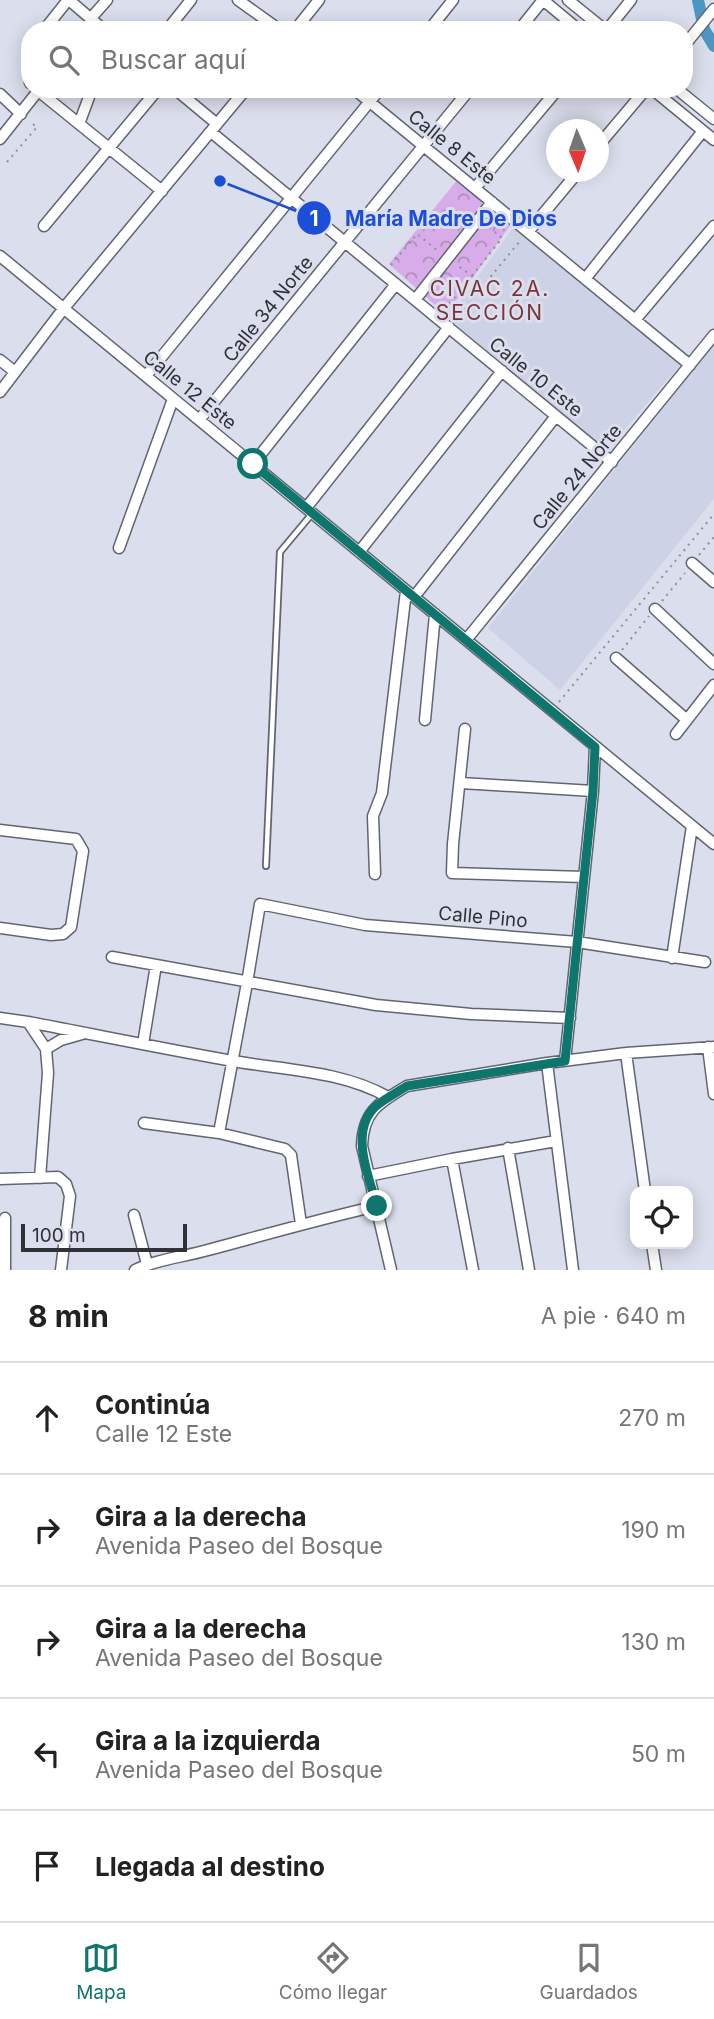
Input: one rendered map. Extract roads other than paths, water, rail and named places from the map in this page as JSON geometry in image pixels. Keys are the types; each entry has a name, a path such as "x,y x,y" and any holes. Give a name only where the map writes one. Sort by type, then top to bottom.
{"street":[{"path":"52,21 69,0 94,21"},
{"path":"90,18 107,0"},
{"path":"174,21 191,0"},
{"path":"238,0 267,21"},
{"path":"302,21 319,0"},
{"path":"436,21 453,0"},
{"path":"526,21 543,0 568,21"},
{"path":"568,0 595,21"},
{"path":"614,21 631,0"},
{"path":"693,35 714,9"},
{"path":"0,94 22,114"},
{"path":"0,139 22,114 28,98"},
{"path":"48,98 162,191"},
{"path":"79,124 89,98"},
{"path":"44,226 151,98"},
{"name":"Calle 10 Este","path":"184,98 291,198 612,461"},
{"path":"0,392 64,308 239,98"},
{"name":"Calle 8 Este","path":"365,98 690,365"},
{"path":"146,376 373,98"},
{"name":"Calle 34 Norte","path":"199,420 463,98"},
{"path":"475,188 550,98"},
{"path":"609,133 638,98"},
{"path":"663,98 714,140"},
{"path":"688,98 713,118"},
{"path":"683,115 691,101"},
{"path":"585,279 703,131"},
{"path":"528,232 570,182"},
{"path":"415,300 492,202"},
{"path":"635,320 714,226"},
{"name":"Calle 12 Este","path":"0,256 714,844"},
{"path":"253,464 396,284"},
{"path":"309,511 449,327"},
{"name":"Calle 24 Norte","path":"466,640 714,335"},
{"path":"0,360 15,372"},
{"path":"359,552 502,371"},
{"path":"119,548 173,399"},
{"path":"375,874 373,816 382,793 410,594 556,416"},
{"path":"692,564 714,582"},
{"path":"655,609 714,664"},
{"path":"425,720 435,614"},
{"path":"615,658 687,720"},
{"path":"676,734 714,685"},
{"path":"465,729 452,873 584,877"},
{"path":"565,1061 593,791 595,747"},
{"path":"461,782 593,791"},
{"path":"672,958 692,826"},
{"path":"0,830 76,839 83,851 71,927 63,934 51,935 0,928"},
{"name":"Calle Pino","path":"247,982 260,904 365,925 577,942 705,962"},
{"path":"112,957 376,1004 471,1014 570,1017"},
{"path":"142,1044 156,965"},
{"path":"219,1133 247,982"},
{"path":"0,1018 347,1079 371,1087 388,1097"},
{"path":"29,1022 46,1049 48,1073 40,1178"},
{"path":"46,1049 61,1040 86,1033"},
{"path":"391,1270 362,1146 363,1127 372,1109 407,1086 547,1063 626,1053 711,1047 714,1094"},
{"path":"626,1053 644,1186"},
{"path":"547,1063 573,1270"},
{"path":"144,1123 219,1133 285,1149 290,1155 301,1224"},
{"path":"368,1176 556,1141"},
{"path":"508,1148 528,1270"},
{"path":"452,1159 472,1270"},
{"path":"0,1179 58,1177 66,1184 70,1196 61,1270"},
{"path":"135,1270 147,1264 176,1259 377,1206"},
{"path":"134,1215 147,1264"},
{"path":"5,1218 5,1270"},
{"path":"653,1249 656,1270"}],"lane":[{"path":"267,866 280,552 309,511"}],"waterway":[{"path":"698,0 704,29 714,46"}],"place":[{"name":"María Madre De Dios","path":"220,181"}],"district":[{"name":"CIVAC 2A. SECCIÓN","path":"490,300"}]}
